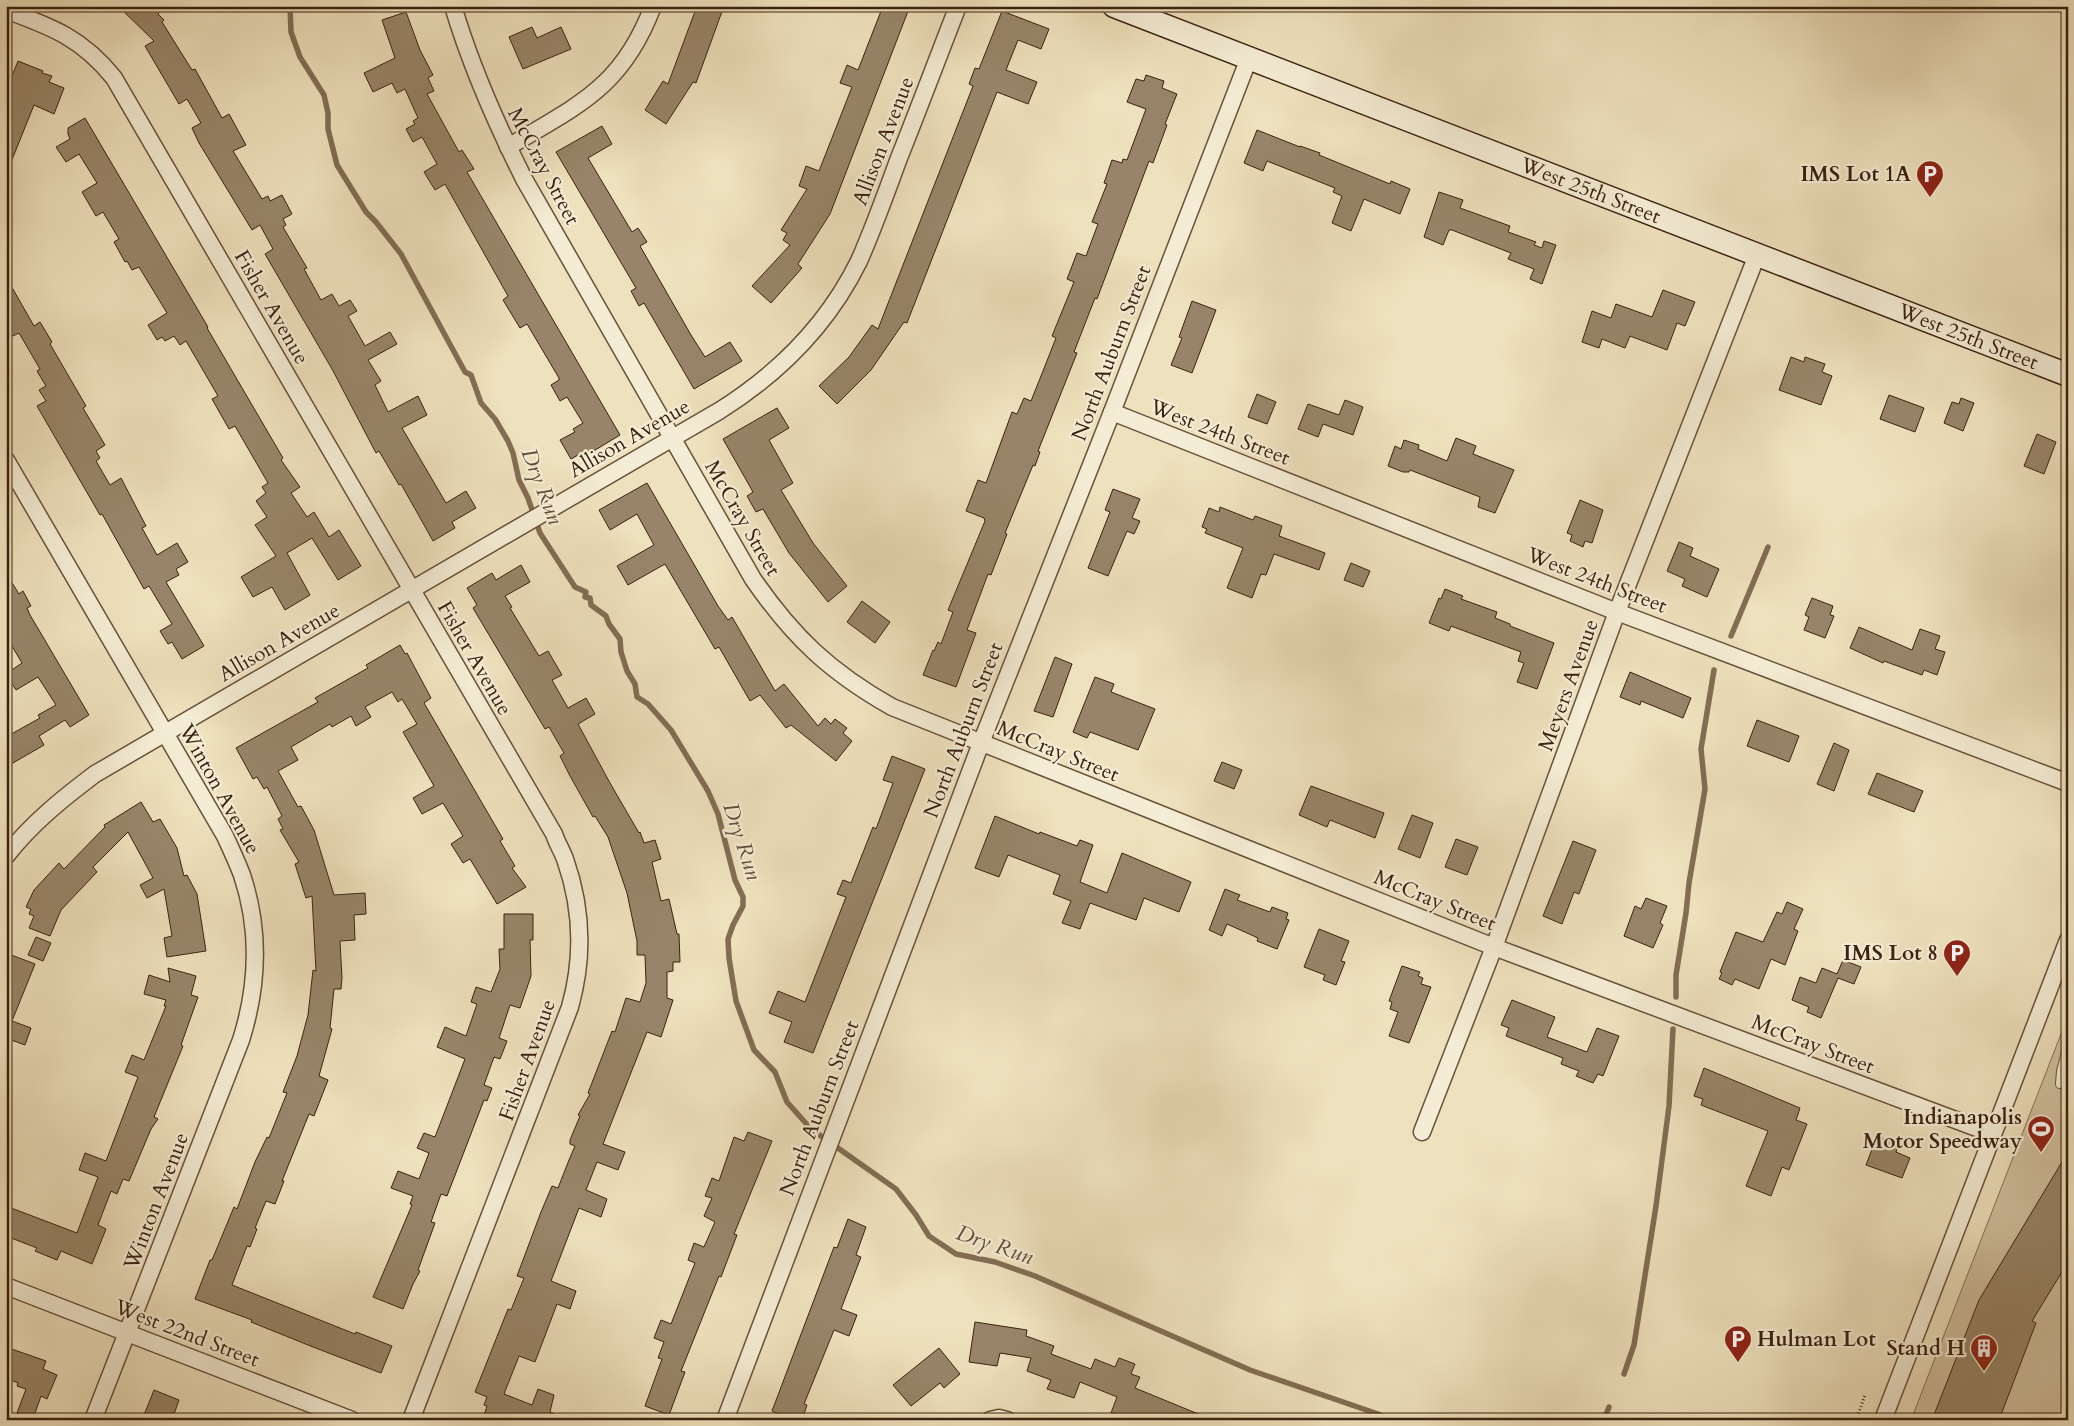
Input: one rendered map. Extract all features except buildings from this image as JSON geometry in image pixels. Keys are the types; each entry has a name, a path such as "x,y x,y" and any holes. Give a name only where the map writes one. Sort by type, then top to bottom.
{"main road":[{"name":"West 25th Street","path":"1114,6 2068,375"}],"street":[{"name":"McCray Street","path":"453,6 477,77 524,179 753,579 798,638 823,661 863,691 892,708 1494,947 1992,1134"},
{"path":"508,146 581,103 600,89 628,57 641,36 653,6"},
{"name":"Allison Avenue","path":"6,856 42,816 74,788 95,774 740,398 766,378 802,344 833,304 858,262 958,6"},
{"name":"Fisher Avenue","path":"6,10 57,30 79,43 114,78 554,834 572,882 579,914 580,940 575,990 565,1022 411,1420"},
{"name":"North Auburn Street","path":"724,1420 981,743 1249,58"},
{"name":"Meyers Avenue","path":"1422,1132 1494,947 1617,612 1757,255"},
{"name":"West 24th Street","path":"1112,412 1617,612 2068,783"},
{"name":"Winton Avenue","path":"6,460 221,829 239,868 247,893 252,919 254,972 250,1006 241,1040 94,1420"},
{"path":"1882,1420 2068,940"},
{"name":"West 22nd Street","path":"6,1286 352,1420"},
{"path":"990,1420 999,1418 1007,1420"}],"lane":[{"path":"2060,1084 2061,1071 2068,1045"}],"path":[{"path":"1856,1420 1865,1395"}],"shaded area":[{"name":"Indianapolis Motor Speedway","path":"2068,1016 2068,1420 1911,1420"}],"waterway":[{"name":"Dry Run","path":"290,6 291,32 300,57 324,95 328,113 328,129 337,165 366,212 401,254 465,372 471,375 481,403 495,419 508,441 513,453 519,480 528,498 540,533 575,587 586,592 585,597 590,598 591,605 606,616 609,624 620,639 621,652 627,671 635,684 637,697 648,704 671,730 708,791 718,814 735,880 743,897 743,906 728,939 736,1001 754,1050 775,1072 787,1102 811,1129 896,1189 929,1236 956,1254 995,1262 1035,1276 1250,1370 1378,1414 1389,1420"},
{"path":"1731,636 1768,547"},
{"path":"1676,997 1676,975 1705,789 1701,749 1714,670"},
{"path":"1624,1374 1634,1345 1656,1206 1669,1106 1673,1029"},
{"path":"1604,1420 1609,1407"}],"place":[{"name":"IMS Lot 1A","path":"1930,198"},
{"name":"IMS Lot 8","path":"1957,977"},
{"name":"Indianapolis Motor Speedway","path":"2041,1153"},
{"name":"Hulman Lot","path":"1738,1363"},
{"name":"Stand H","path":"1984,1372"}]}
